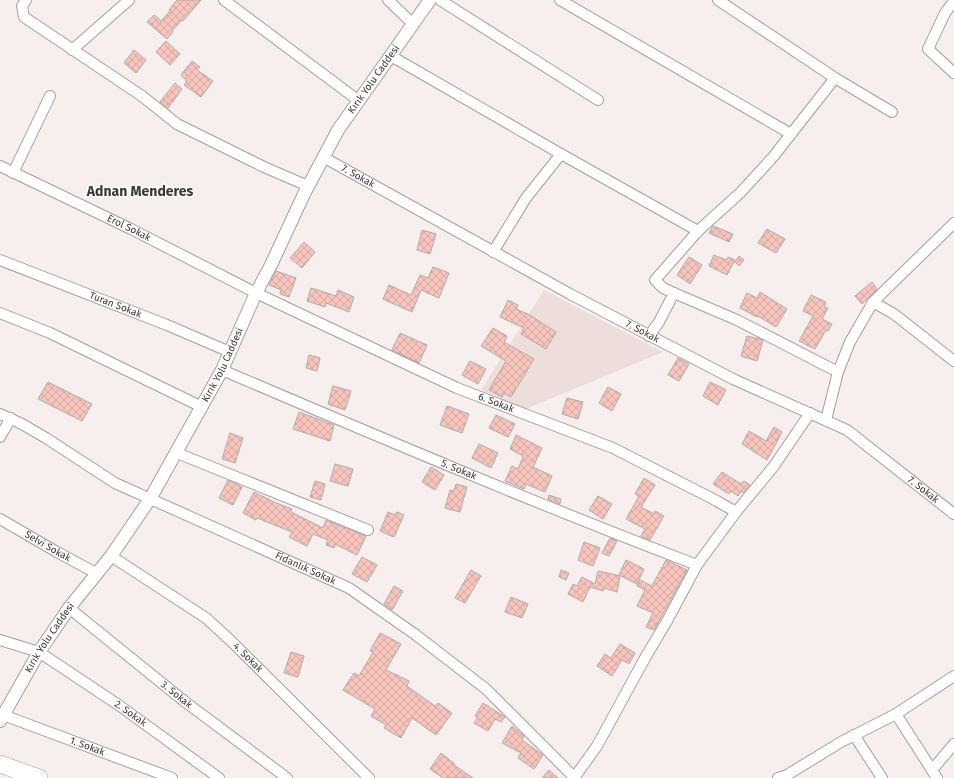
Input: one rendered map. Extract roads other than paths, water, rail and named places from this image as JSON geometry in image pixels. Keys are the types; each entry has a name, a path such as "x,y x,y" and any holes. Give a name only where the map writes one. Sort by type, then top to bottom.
{"highway":[{"path":"0,764 39,778"}],"street":[{"path":"26,0 22,6 24,17 142,96 177,124 264,167 308,186"},
{"path":"72,50 129,0"},
{"path":"224,0 359,101"},
{"path":"388,0 413,24"},
{"name":"Kırık Yolu Caddesi","path":"1,718 39,652 69,608 111,556 150,499 222,370 256,294 308,186 338,130 430,0"},
{"path":"440,0 598,100"},
{"path":"560,0 792,134"},
{"path":"718,0 835,78 892,112"},
{"path":"954,1 945,13 928,49 954,73"},
{"path":"391,56 698,231"},
{"path":"835,78 792,134 741,192 698,231 655,280 663,288 736,320 838,372"},
{"path":"13,173 50,96"},
{"path":"493,252 523,203 561,154"},
{"name":"7. Sokak","path":"323,157 493,252 649,336 733,379 847,430 954,514"},
{"name":"Erol Sokak","path":"0,166 130,229 256,294"},
{"path":"826,420 838,372 850,342 873,302 954,223"},
{"name":"Turan Sokak","path":"0,260 167,325 230,352"},
{"path":"649,336 659,322 674,293"},
{"name":"6. Sokak","path":"256,294 457,388 613,448 710,497 736,512"},
{"path":"873,302 894,314 954,361"},
{"path":"0,312 50,333 202,407"},
{"name":"5. Sokak","path":"222,370 598,528 696,565"},
{"path":"574,778 597,746 682,594 696,565 736,512 774,466 810,413"},
{"name":"Fidanlık Sokak","path":"0,414 11,418 46,438 115,483 349,588 416,635 486,689 574,778"},
{"path":"0,438 11,418"},
{"path":"177,453 368,530"},
{"name":"Selvi Sokak","path":"0,519 96,573"},
{"name":"4. Sokak","path":"111,556 206,618 236,645 369,778"},
{"name":"3. Sokak","path":"69,608 184,701 288,778"},
{"name":"2. Sokak","path":"0,640 39,652 120,706 219,778"},
{"path":"785,777 854,735 896,714 954,676"},
{"path":"896,714 934,774 954,744"},
{"name":"1. Sokak","path":"1,718 172,778"},
{"path":"854,735 882,778"}],"district":[{"name":"Adnan Menderes","path":"140,191"}]}
